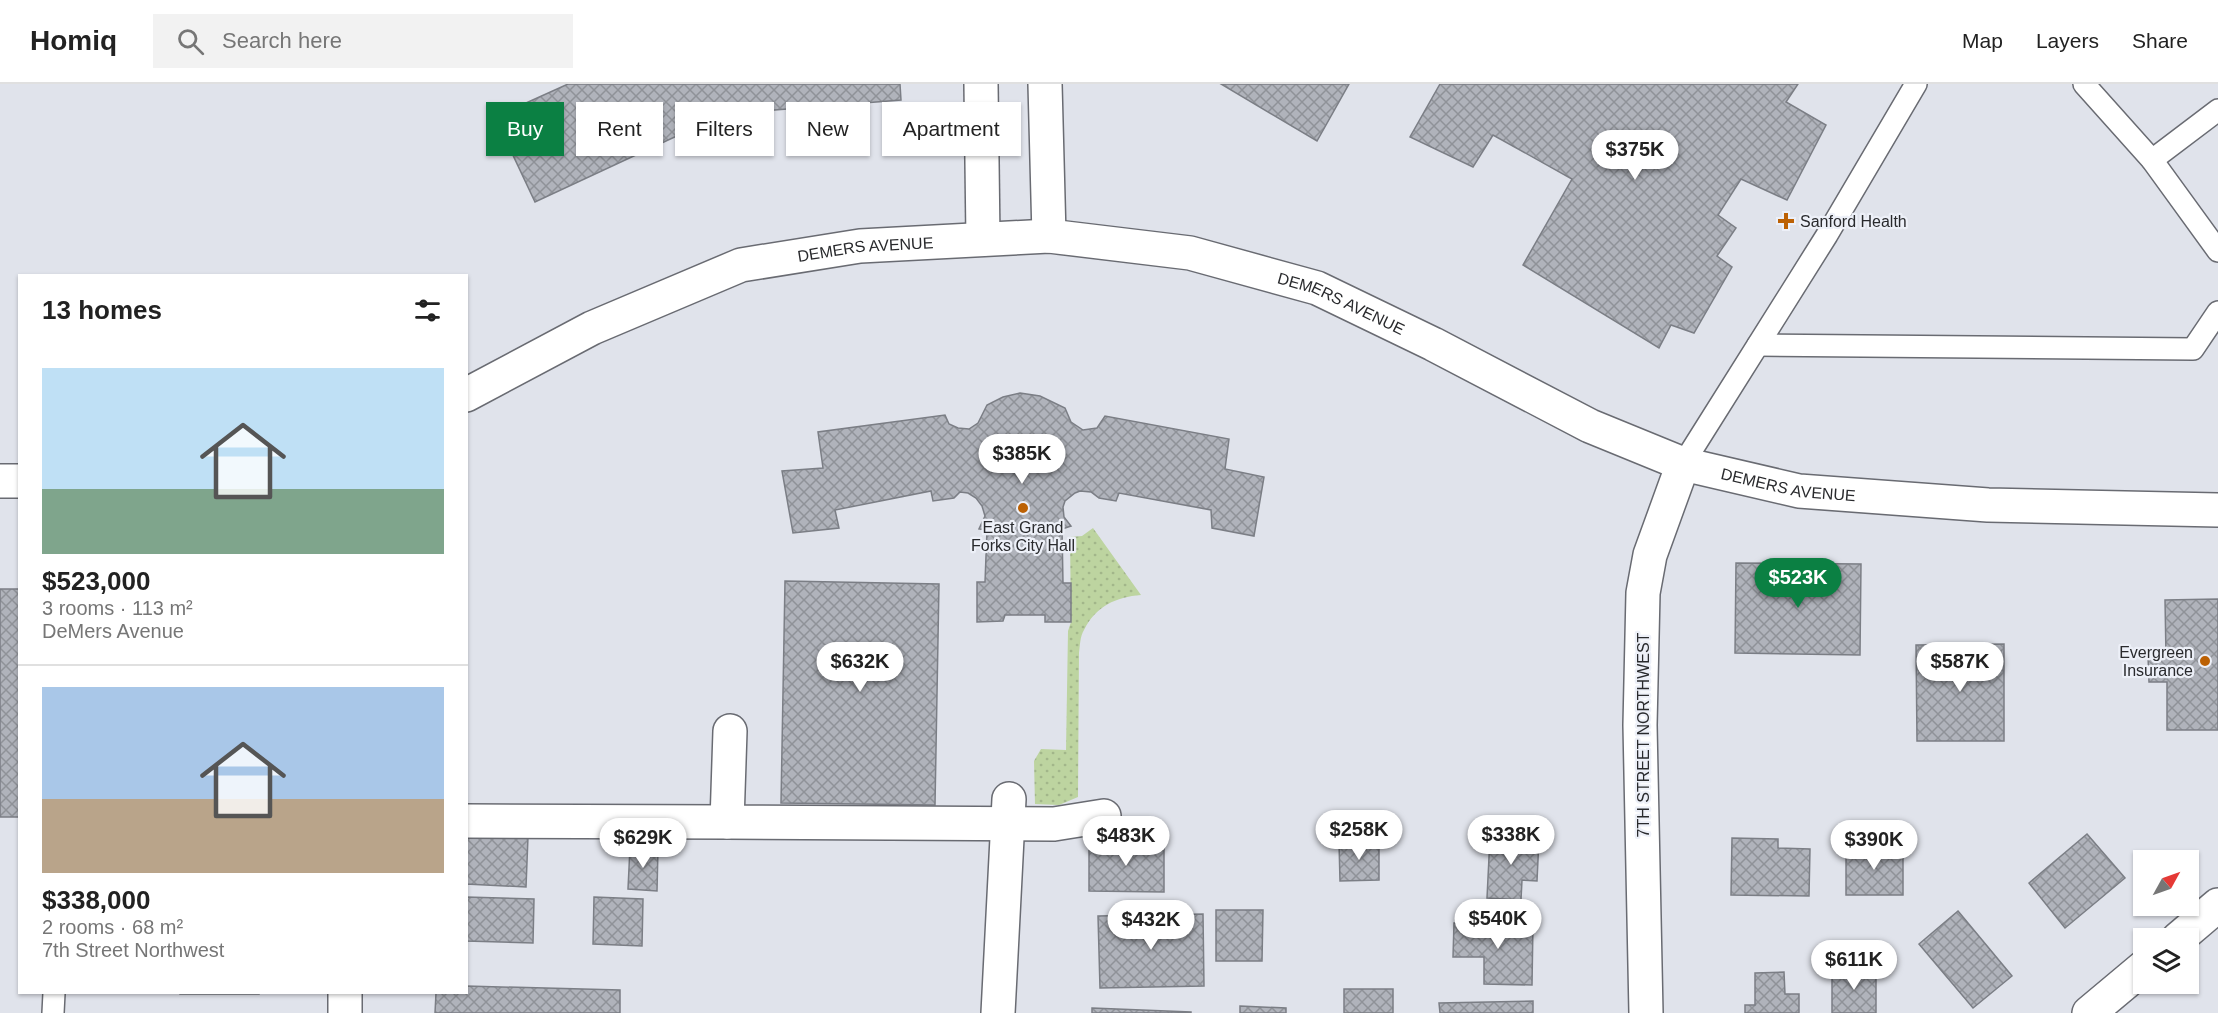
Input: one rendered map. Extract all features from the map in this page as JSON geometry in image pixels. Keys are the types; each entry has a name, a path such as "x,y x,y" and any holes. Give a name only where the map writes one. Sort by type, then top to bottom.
{"street":[{"path":"981,84 983,239"},
{"path":"1045,84 1049,236"},
{"name":"DEMERS AVENUE","path":"468,394 592,328 741,265 860,246 1049,236 1190,253 1317,288 1434,344 1590,426 1683,464 1799,491 1988,505 2218,510"},
{"name":"7TH STREET NORTHWEST","path":"1646,1013 1640,725 1643,593 1650,555 1683,464"},
{"path":"0,481 18,481"},
{"path":"727,822 730,731"},
{"path":"998,1013 1008,811"},
{"path":"468,821 727,822 1008,811 1054,824 1104,816"},
{"path":"2191,928 2218,905"},
{"path":"2089,1013 2133,977"},
{"path":"345,994 345,1013"}],"lane":[{"path":"1683,464 1827,235 1916,84"},
{"path":"2084,84 2152,160 2218,251"},
{"path":"2152,160 2218,110"},
{"path":"1758,345 2193,349 2218,312"},
{"path":"53,1013 54,994"}],"green space":[{"path":"1093,528 1141,595 1123,598 1108,604 1094,615 1082,635 1079,653 1078,797 1059,805 1035,804 1034,761 1041,749 1066,750 1068,631 1071,622 1070,537 1082,536"}],"building":[{"path":"568,84 900,84 901,100 870,102 786,102 786,109 774,110 774,102 675,102 675,137 663,142 663,102 576,102 576,156 634,156 535,202 513,156 564,156 564,102 528,102"},
{"path":"1221,84 1349,84 1317,141"},
{"name":"Sanford Health","path":"1440,84 1798,84 1786,102 1826,125 1787,200 1741,179 1718,215 1736,228 1717,256 1732,267 1694,333 1671,325 1659,348 1523,265 1572,179 1493,135 1473,167 1410,137"},
{"name":"East Grand Forks City Hall","path":"1020,393 1040,396 1065,408 1071,422 1083,430 1097,428 1105,416 1229,439 1225,469 1264,477 1254,536 1212,528 1211,510 1119,493 1116,501 1099,498 1091,492 1080,491 1065,501 1063,507 1064,517 1071,526 1062,529 1063,583 1071,583 1071,622 1045,622 1045,615 1005,615 1003,621 977,622 977,582 985,582 987,530 979,529 985,516 982,506 968,493 960,492 954,498 933,501 931,491 835,510 839,528 793,533 782,471 823,468 818,432 945,415 949,424 969,429 978,423 987,405 1003,397"},
{"path":"1736,563 1861,564 1860,655 1735,653"},
{"path":"785,581 939,584 935,805 781,803"},
{"path":"0,589 18,589 18,817 0,817"},
{"path":"2218,599 2218,730 2167,730 2167,682 2149,682 2148,656 2166,656 2165,600"},
{"path":"2004,644 2004,741 1917,741 1916,645"},
{"path":"468,834 528,837 526,887 468,884"},
{"path":"2087,834 2125,878 2065,928 2029,883"},
{"path":"1490,837 1539,839 1537,881 1522,880 1521,900 1487,898"},
{"path":"1732,838 1778,839 1778,848 1810,849 1809,896 1731,895"},
{"path":"1089,842 1164,843 1164,892 1089,891"},
{"path":"1379,842 1379,880 1340,881 1339,843"},
{"path":"630,847 658,849 657,891 628,889"},
{"path":"1846,847 1903,847 1903,895 1846,895"},
{"path":"468,897 534,899 533,943 468,941"},
{"path":"594,897 643,899 642,946 593,944"},
{"path":"1216,910 1263,910 1262,961 1216,961"},
{"path":"1958,911 2012,976 1973,1008 1919,944"},
{"path":"1203,914 1204,986 1100,988 1098,916"},
{"path":"1454,923 1533,924 1532,985 1484,984 1484,957 1453,957"},
{"path":"1832,968 1876,969 1876,1013 1832,1013"},
{"path":"1784,972 1785,994 1799,994 1799,1013 1745,1013 1745,1005 1755,1005 1755,973"},
{"path":"468,986 620,990 620,1013 435,1013 436,994 468,994"},
{"path":"1344,989 1393,989 1393,1013 1344,1013"},
{"path":"1533,1001 1533,1013 1440,1013 1439,1003"},
{"path":"1240,1006 1286,1008 1286,1013 1240,1013"},
{"path":"1092,1008 1191,1012 1191,1013 1092,1013"}],"place":[{"name":"Sanford Health","path":"1786,221"},
{"name":"East Grand Forks City Hall","path":"1023,508"},
{"name":"Evergreen Insurance","path":"2205,661"}]}
